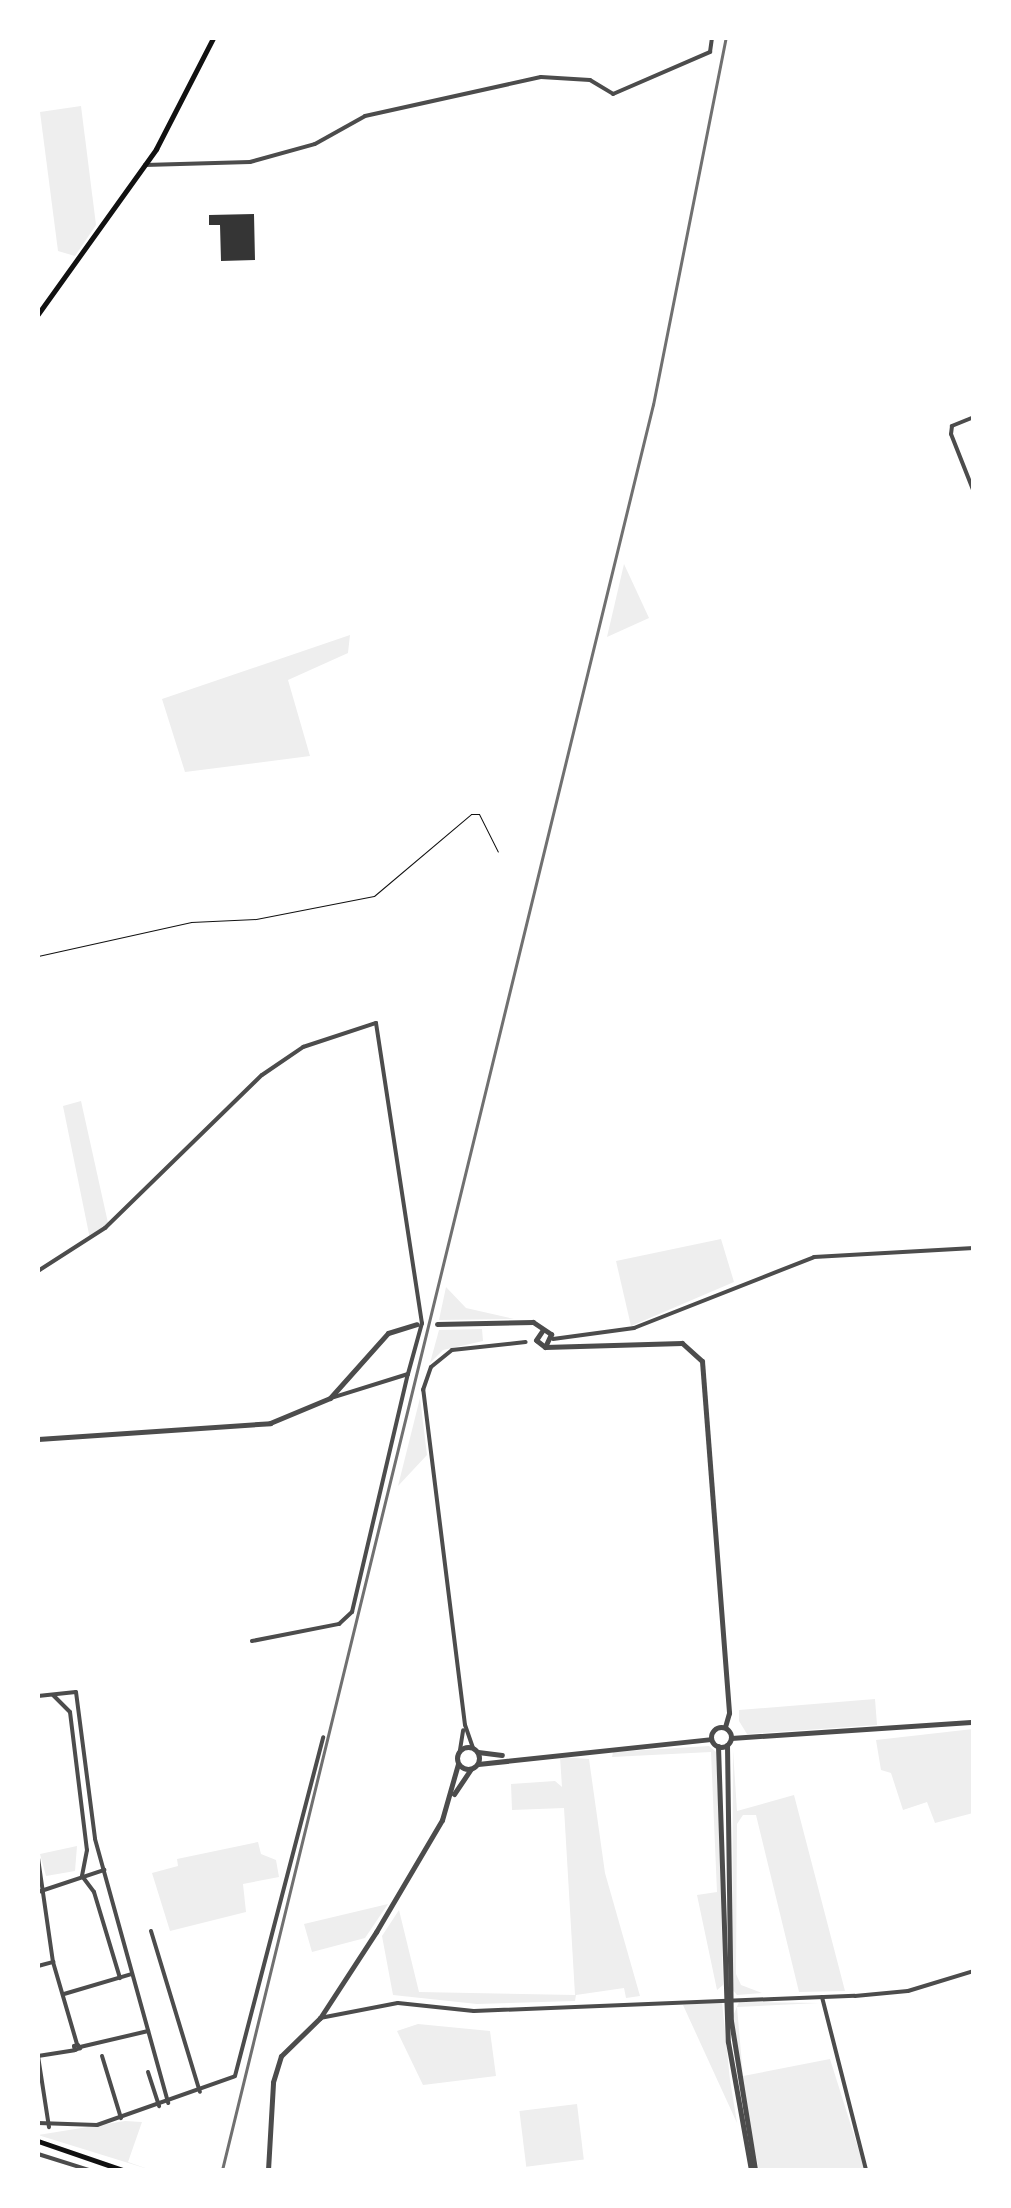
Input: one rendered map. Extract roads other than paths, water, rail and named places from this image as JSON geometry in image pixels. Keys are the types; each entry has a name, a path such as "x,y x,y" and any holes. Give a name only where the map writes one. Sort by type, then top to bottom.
{"main road":[{"path":"38,314 146,165 213,38"},
{"path":"38,2140 122,2170"}],"street":[{"path":"146,165 250,162 315,144 365,116 541,77 590,80 613,94 710,52 712,38"},
{"path":"974,417 960,420 952,434 974,492"},
{"path":"38,1271 105,1228 262,1075 303,1048 376,1023 422,1323 352,1612 339,1624 252,1641"},
{"path":"546,1347 552,1339 634,1328 814,1256 974,1248"},
{"path":"438,1324 533,1322 552,1339"},
{"path":"330,1398 388,1333 418,1324"},
{"path":"542,1331 536,1340 546,1347 682,1343 702,1362 730,1714 724,1728 729,1741 728,1997"},
{"path":"450,1801 464,1725 423,1390 431,1367 452,1350 526,1342"},
{"path":"38,1438 251,1427 408,1374"},
{"path":"38,1696 76,1692 104,1870 168,2103"},
{"path":"53,1695 70,1712 88,1850 82,1876 97,1898 120,1978"},
{"path":"718,1746 729,1741 974,1722"},
{"path":"464,1725 478,1764"},
{"path":"711,1739 713,1731 724,1728"},
{"path":"38,2124 49,2127 121,2118 200,2092 237,2073 322,1736"},
{"path":"268,2170 275,2071 293,2041 320,2018 470,1769 510,1756 711,1739 718,1746 728,1997 753,2170"},
{"path":"460,1750 510,1756"},
{"path":"458,1764 470,1769"},
{"path":"38,1858 46,1890 43,1926 76,2047"},
{"path":"38,1892 104,1870"},
{"path":"150,1931 200,2092"},
{"path":"38,1966 54,1962"},
{"path":"320,2018 398,2003 476,2011 908,1991 974,1971"},
{"path":"63,1994 132,1974"},
{"path":"822,1997 866,2170"},
{"path":"49,2127 38,2056 148,2031"},
{"path":"102,2056 121,2118"},
{"path":"148,2072 159,2106"},
{"path":"38,2154 89,2170"}],"railway":[{"path":"222,2170 653,405 726,38"}]}
